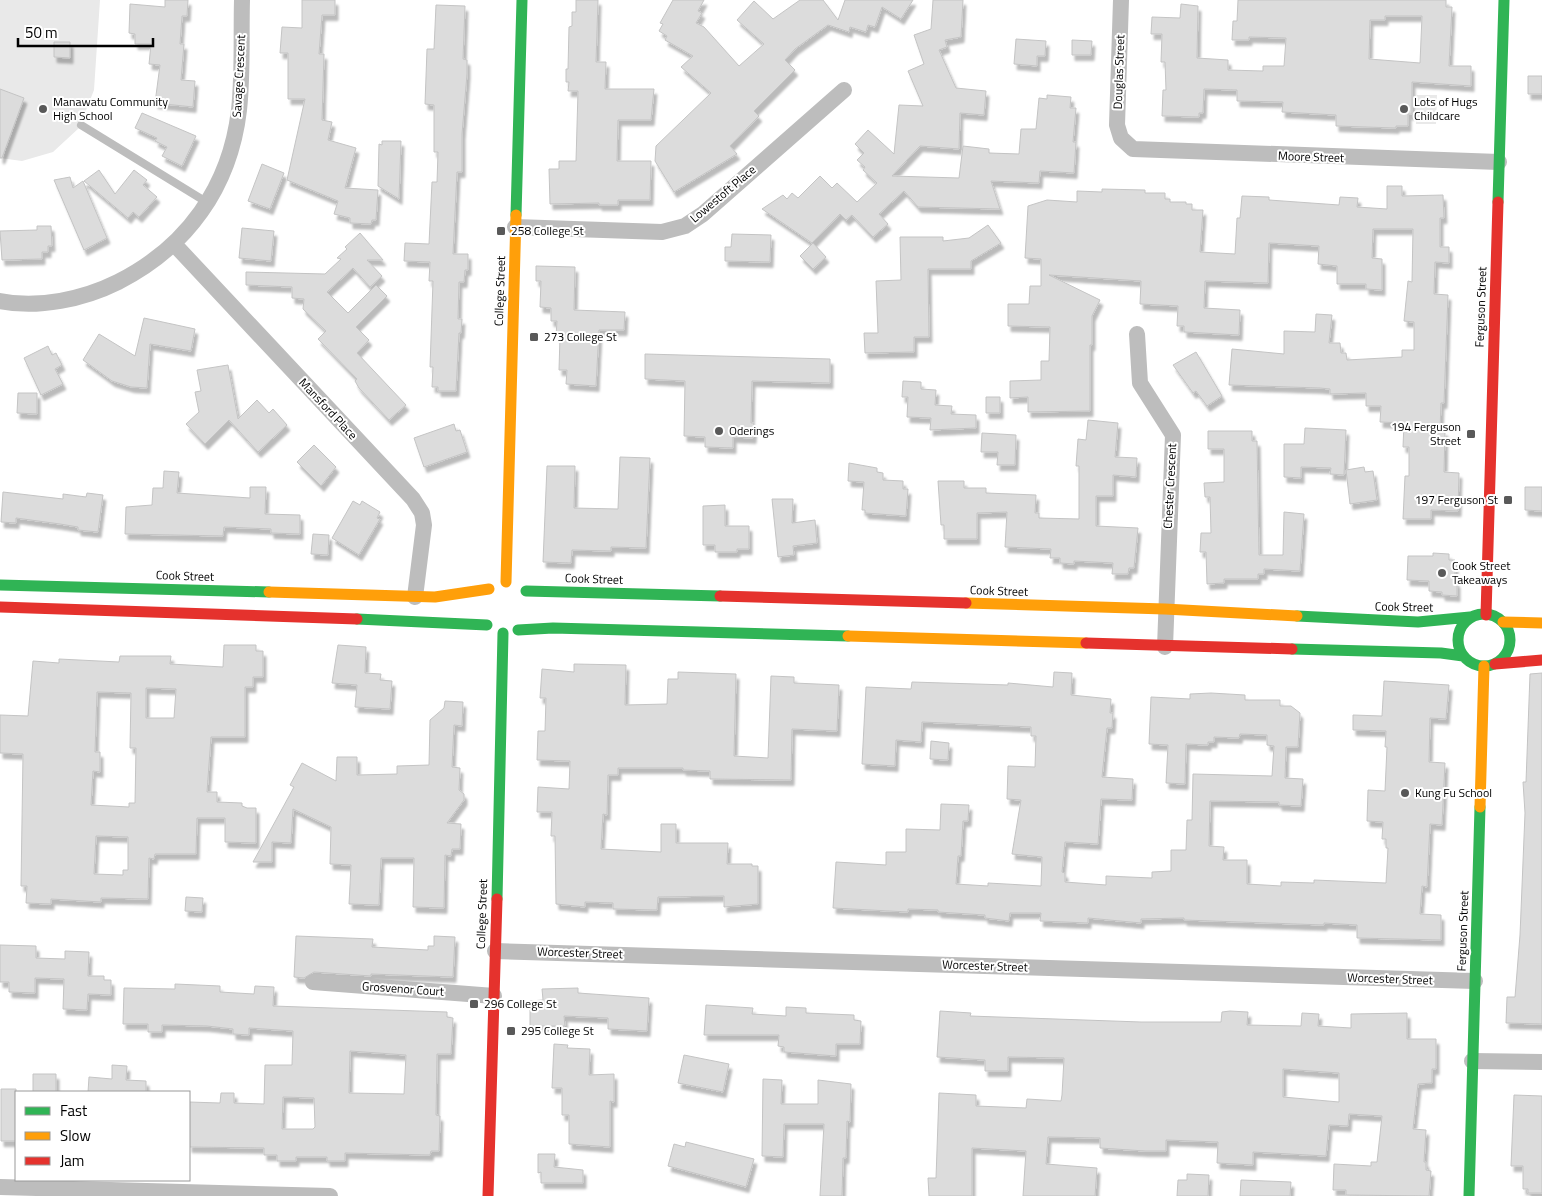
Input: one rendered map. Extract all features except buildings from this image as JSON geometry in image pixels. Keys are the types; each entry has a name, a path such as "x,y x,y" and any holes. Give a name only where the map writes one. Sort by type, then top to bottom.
{"street":[{"name":"Savage Crescent","path":"0,301 36,304 81,296 107,288 132,275 175,245 208,203 227,160 237,118 242,0"},
{"name":"College Street","path":"506,582 522,0"},
{"name":"Douglas Street","path":"1121,0 1117,125 1125,143"},
{"name":"Ferguson Street","path":"1486,615 1504,0"},
{"name":"Lowestoft Place","path":"515,227 662,232 685,226 703,214 844,90"},
{"name":"Moore Street","path":"1125,143 1133,149 1145,151 1499,162"},
{"name":"Mansford Place","path":"175,245 413,499 422,513 424,525 415,597"},
{"name":"Chester Crescent","path":"1137,334 1140,383 1173,435 1165,647"},
{"path":"506,582 517,584 526,591 532,605"},
{"name":"Cook Street","path":"0,585 435,597 489,589 506,582"},
{"path":"14,586 14,608"},
{"path":"487,625 481,607 489,589"},
{"name":"Cook Street","path":"526,591 1165,609 1418,622 1470,617"},
{"path":"388,619 390,596"},
{"path":"0,607 388,619 487,625 503,633 553,628 1165,647 1441,653 1462,656 1473,664 1490,665 1542,660"},
{"path":"1462,656 1458,637 1460,628 1470,617 1486,615 1503,622 1542,623"},
{"path":"518,630 529,619"},
{"path":"1490,665 1508,653 1510,646 1508,630 1503,622"},
{"name":"College Street","path":"488,1196 503,720 503,633"},
{"name":"Ferguson Street","path":"1468,1196 1475,981 1490,665"},
{"name":"Worcester Street","path":"495,952 1475,981"},
{"name":"Grosvenor Court","path":"313,982 494,996"},
{"path":"1472,1061 1542,1062"},
{"path":"0,1187 330,1196"}],"lane":[{"path":"81,125 208,203"}],"shaded area":[{"name":"Manawatu Community High School","path":"0,0 100,0 94,90 79,128 53,152 22,161 0,158"},
{"path":"1417,95 1437,95 1436,124 1416,124"}],"traffic: fast":[{"path":"516,215 522,0"},
{"path":"1498,202 1504,0"},
{"path":"0,585 269,592"},
{"path":"526,591 720,596"},
{"path":"1479,614 1489,614 1503,621 1510,635 1510,640 1510,645 1503,659 1489,666 1479,666 1469,662 1462,655 1458,645 1458,635 1462,625 1469,618 1479,614"},
{"path":"1297,616 1418,622 1470,617"},
{"path":"357,619 487,625"},
{"path":"518,630 553,628 848,636"},
{"path":"497,899 503,633"},
{"path":"1292,649 1441,653 1463,656"},
{"path":"1469,1196 1480,807"}],"traffic: slow":[{"path":"506,582 516,215"},
{"path":"269,592 435,597 489,589"},
{"path":"966,603 1165,609 1297,616"},
{"path":"1503,622 1542,623"},
{"path":"848,636 1086,643"},
{"path":"1480,807 1484,666"}],"traffic: jam":[{"path":"1486,615 1498,202"},
{"path":"720,596 966,603"},
{"path":"0,607 357,619"},
{"path":"1086,643 1292,649"},
{"path":"1495,664 1542,660"},
{"path":"488,1196 497,899"}],"place":[{"name":"Manawatu Community High School","path":"43,109"},
{"name":"Lots of Hugs Childcare","path":"1404,109"},
{"name":"258 College St","path":"501,231"},
{"name":"273 College St","path":"534,337"},
{"name":"Oderings","path":"719,431"},
{"name":"194 Ferguson Street","path":"1471,434"},
{"name":"197 Ferguson St","path":"1508,500"},
{"name":"Cook Street Takeaways","path":"1442,573"},
{"name":"Kung Fu School","path":"1405,793"},
{"name":"296 College St","path":"474,1004"},
{"name":"295 College St","path":"511,1031"}]}
